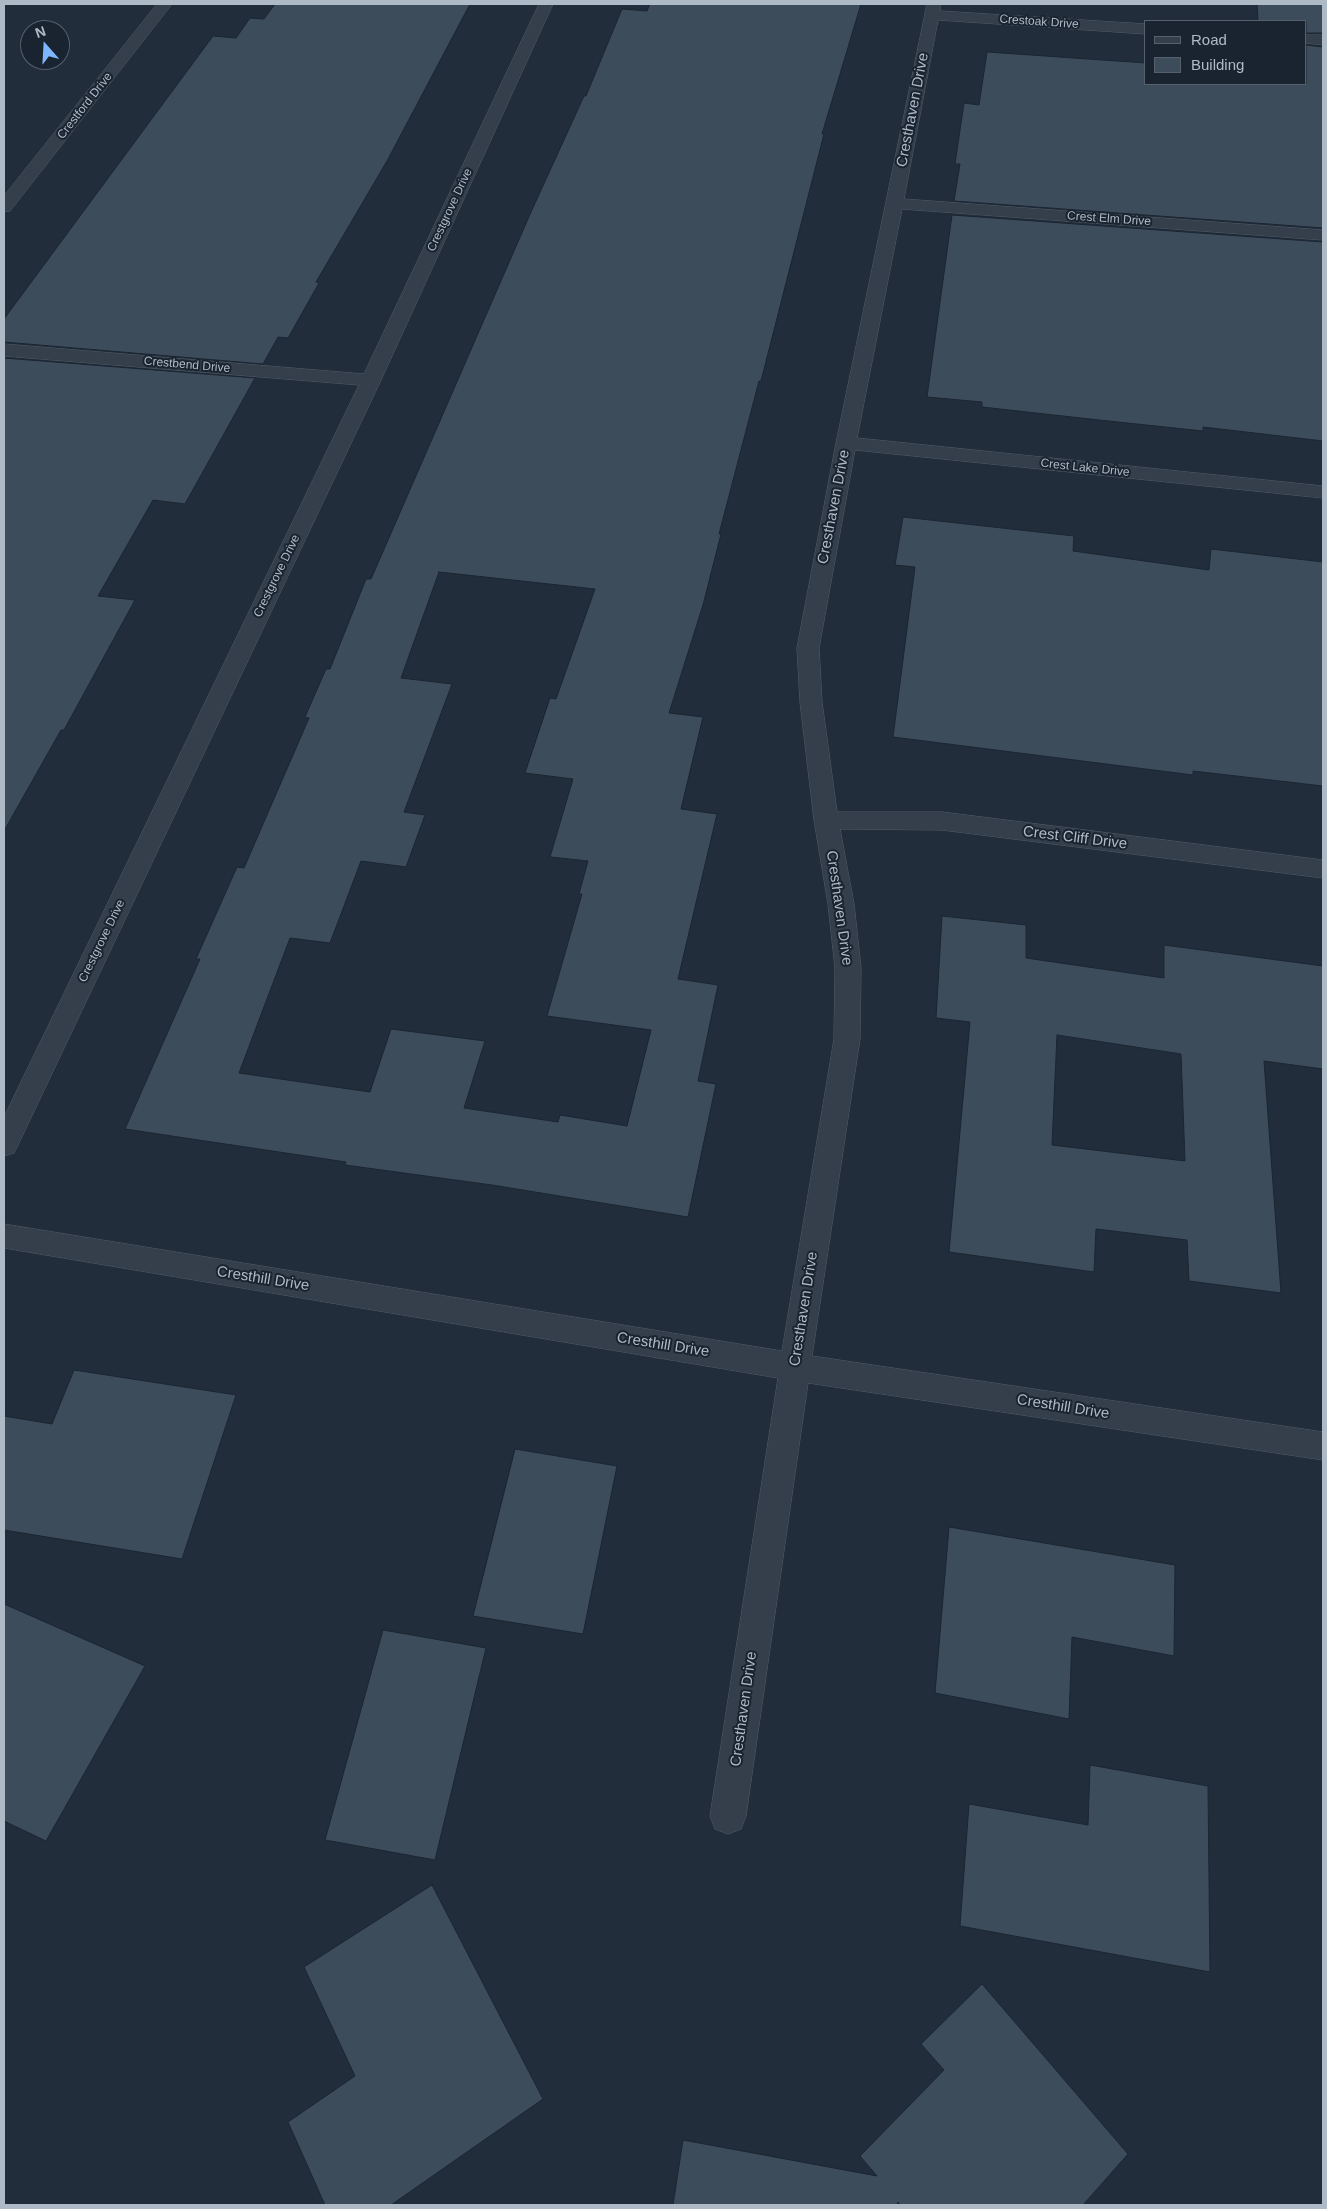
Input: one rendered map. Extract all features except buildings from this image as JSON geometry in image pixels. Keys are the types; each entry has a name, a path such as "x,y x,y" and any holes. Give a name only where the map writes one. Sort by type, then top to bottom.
{"street":[{"name":"Crestford Drive","path":"4,207 165,4"},
{"name":"Crestgrove Drive","path":"4,1146 371,380 546,4"},
{"name":"Crestoak Drive","path":"933,10 1144,29"},
{"name":"Cresthaven Drive","path":"728,1816 795,1367 847,1039 847,959 841,904 826,820 812,702 808,648 846,443 933,10"},
{"path":"1307,39 1323,40"},
{"name":"Crest Elm Drive","path":"894,203 1323,235"},
{"name":"Crestbend Drive","path":"4,350 371,380"},
{"name":"Crest Lake Drive","path":"846,443 1323,492"},
{"name":"Crest Cliff Drive","path":"826,820 942,821 1323,869"},
{"name":"Cresthill Drive","path":"4,1236 795,1367 1323,1446"}]}
